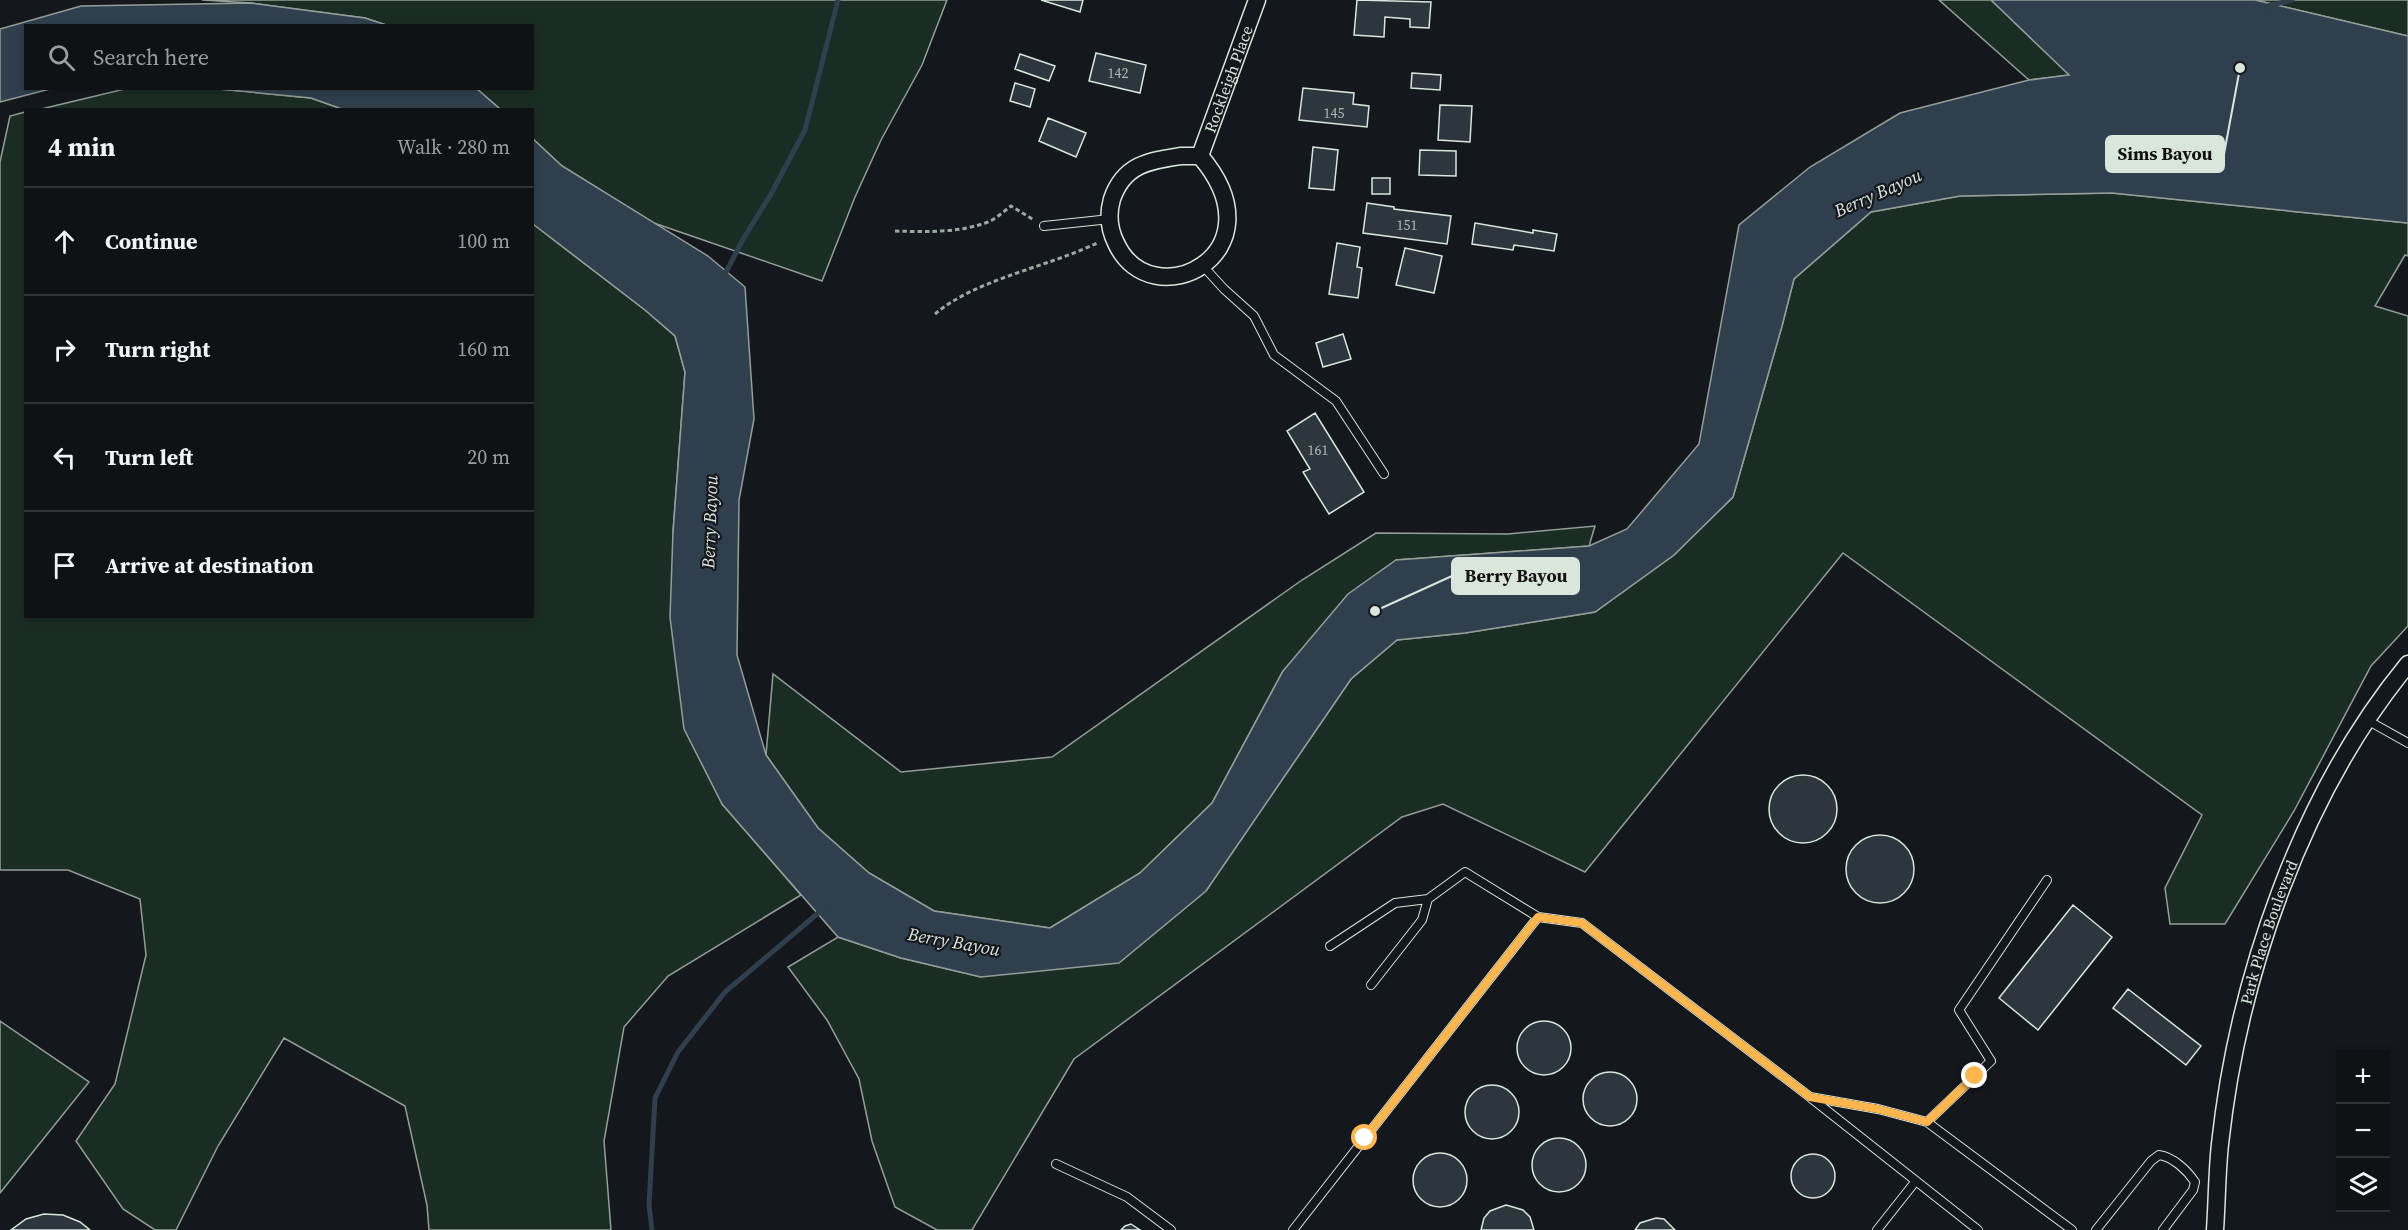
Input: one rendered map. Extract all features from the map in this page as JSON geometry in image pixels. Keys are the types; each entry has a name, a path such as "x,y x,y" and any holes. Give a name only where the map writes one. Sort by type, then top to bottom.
{"street":[{"name":"Rockleigh Place","path":"1200,156 1257,0"},
{"path":"1200,156 1209,166 1227,210 1228,220 1223,243 1216,254 1203,266 1182,275 1156,275 1132,264 1123,256 1111,227 1112,201 1116,190 1130,172 1150,160 1200,156"},
{"name":"Park Place Boulevard","path":"2215,1230 2220,1143 2240,1025 2259,950 2321,799 2367,720 2408,664"}],"lane":[{"path":"1044,226 1111,227"},
{"path":"1203,266 1254,316 1274,355 1336,401 1384,474"},
{"path":"2367,720 2408,743"},
{"path":"1330,946 1395,903 1428,899 1465,872 1538,917 1582,923 1810,1097 1978,1230"},
{"path":"1927,1122 1991,1061 1959,1010 2047,880"},
{"path":"1371,985 1422,920 1428,899"},
{"path":"1293,1230 1538,917"},
{"path":"1810,1097 1878,1109 1927,1122 2072,1230"},
{"path":"2096,1230 2151,1161 2159,1155 2166,1156 2174,1162 2188,1173 2194,1182 2193,1190 2163,1230"},
{"path":"1056,1164 1127,1197 1171,1230"},
{"path":"1877,1230 1915,1182"}],"path":[{"path":"895,231 934,232 965,227 989,221 1011,206 1044,226"},
{"path":"935,314 948,303 993,283 1074,254 1111,227"}],"green space":[{"path":"202,0 947,0 922,65 881,140 855,197 822,281 651,222 562,166 534,140 534,108 499,108 478,90 534,90 534,24 383,24 365,18 251,3"},
{"path":"1939,0 1991,0 2070,75 2029,80"},
{"path":"2255,0 2408,0 2408,36"},
{"path":"121,90 229,90 311,98 339,108 45,108"},
{"path":"24,112 24,618 534,618 534,225 645,310 675,336 685,372 673,532 722,804 801,895 668,976 624,1027 604,1141 611,1230 429,1230 427,1205 405,1106 284,1038 218,1146 176,1230 155,1230 123,1209 76,1141 115,1084 146,955 140,899 68,870 0,870 0,162 10,116"},
{"path":"2112,193 2408,223 2408,256 2405,255 2375,306 2408,316 2408,626 2371,666 2294,811 2225,924 2170,924 2165,888 2202,815 1843,553 1585,872 1443,804 1402,817 1074,1059 972,1230 937,1230 895,1207 872,1141 859,1079 827,1020 788,967 838,937 901,958 981,977 1206,891 1351,679 1397,640 1465,633 1595,612 1674,555 1733,497 1794,279 1871,212 1960,196"},
{"path":"1595,526 1589,546 1396,560 1283,671 1212,803 1140,873 1050,928 934,911 869,873 818,828 766,755 773,674 901,772 1052,757 1302,580 1376,533 1508,534"},
{"path":"0,1021 89,1082 0,1193"}],"water":[{"path":"1991,0 2255,0 2408,36 2408,223 2112,193 1960,196 1871,212 1794,279 1733,497 1674,555 1595,612 1465,633 1397,640 1351,679 1206,891 1119,963 981,977 901,958 838,937 722,804 684,729 670,617 673,532 685,372 675,336 645,310 534,225 534,140 562,166 708,256 745,287 754,419 739,500 737,655 766,755 818,828 869,873 934,911 1050,928 1140,873 1212,803 1283,671 1348,594 1396,560 1589,546 1627,529 1699,444 1739,225 1810,167 1900,113 2029,80 2069,75"},
{"path":"251,3 365,18 383,24 24,24 24,90 46,90 0,102 0,29 81,6"},
{"path":"229,90 478,90 499,108 339,108 311,98"}],"building":[{"path":"1041,0 1083,0 1080,12"},
{"path":"1357,0 1431,2 1429,28 1410,27 1410,19 1385,17 1384,37 1354,35"},
{"path":"1096,53 1146,65 1140,93 1089,81"},
{"path":"1020,54 1055,66 1049,81 1015,69"},
{"path":"1412,73 1441,75 1440,90 1411,88"},
{"path":"1015,83 1035,89 1030,107 1010,101"},
{"path":"1303,88 1354,93 1353,104 1369,106 1367,127 1299,120"},
{"path":"1440,105 1472,106 1470,142 1438,140"},
{"path":"1048,118 1086,133 1076,157 1039,141"},
{"path":"1313,147 1338,150 1334,190 1309,188"},
{"path":"1420,150 1456,151 1456,176 1419,175"},
{"path":"1372,178 1390,178 1390,194 1372,194"},
{"path":"1367,203 1451,216 1447,244 1363,233"},
{"path":"1475,223 1533,233 1533,230 1557,234 1554,251 1514,245 1513,250 1472,244"},
{"path":"1337,243 1360,247 1357,267 1362,268 1358,298 1329,294"},
{"path":"1405,248 1442,256 1434,293 1396,285"},
{"path":"1343,334 1351,359 1323,367 1316,343"},
{"path":"1315,413 1364,492 1329,514 1303,472 1310,469 1287,431"},
{"path":"1803,775 1816,778 1827,785 1834,796 1837,809 1834,822 1827,833 1816,840 1803,843 1790,840 1779,833 1772,822 1769,809 1772,796 1779,785 1790,778"},
{"path":"1880,835 1893,838 1904,845 1911,856 1914,869 1911,882 1904,893 1893,900 1880,903 1867,900 1856,893 1849,882 1846,869 1849,856 1856,845 1867,838"},
{"path":"2073,905 2112,937 2038,1030 1999,998"},
{"path":"2128,989 2201,1046 2186,1065 2113,1008"},
{"path":"1544,1021 1554,1023 1563,1029 1569,1038 1571,1048 1569,1058 1563,1067 1554,1073 1544,1075 1534,1073 1525,1067 1519,1058 1517,1048 1519,1038 1525,1029 1534,1023"},
{"path":"1610,1072 1620,1074 1629,1080 1635,1089 1637,1099 1635,1109 1629,1118 1620,1124 1610,1126 1600,1124 1591,1118 1585,1109 1583,1099 1585,1089 1591,1080 1600,1074"},
{"path":"1492,1085 1502,1087 1511,1093 1517,1102 1519,1112 1517,1122 1511,1131 1502,1137 1492,1139 1482,1137 1473,1131 1467,1122 1465,1112 1467,1102 1473,1093 1482,1087"},
{"path":"1559,1138 1569,1140 1578,1146 1584,1155 1586,1165 1584,1175 1578,1184 1569,1190 1559,1192 1549,1190 1540,1184 1534,1175 1532,1165 1534,1155 1540,1146 1549,1140"},
{"path":"1440,1153 1450,1155 1459,1161 1465,1170 1467,1180 1465,1190 1459,1199 1450,1205 1440,1207 1430,1205 1421,1199 1415,1190 1413,1180 1415,1170 1421,1161 1430,1155"},
{"path":"1813,1154 1822,1155 1829,1160 1834,1167 1834,1185 1829,1192 1822,1197 1813,1198 1804,1197 1797,1192 1792,1185 1791,1176 1792,1167 1797,1160 1804,1155"},
{"path":"1506,1205 1523,1210 1530,1217 1534,1230 1481,1230 1484,1218 1490,1211"},
{"path":"44,1214 63,1215 80,1222 90,1230 11,1230 26,1219"},
{"path":"1656,1218 1664,1219 1675,1230 1635,1230 1640,1223"},
{"path":"1131,1224 1140,1230 1121,1230 1125,1226"}],"waterway":[{"path":"723,278 805,130 838,0"},
{"path":"2268,6 2292,0"},
{"path":"652,1230 649,1205 655,1098 678,1052 725,992 823,909"}],"place":[{"name":"Sims Bayou","path":"2240,68"},
{"name":"Berry Bayou","path":"1375,611"}],"route":[{"path":"1365,1138 1538,917 1582,923 1810,1097 1878,1109 1927,1122 1975,1076"}]}
